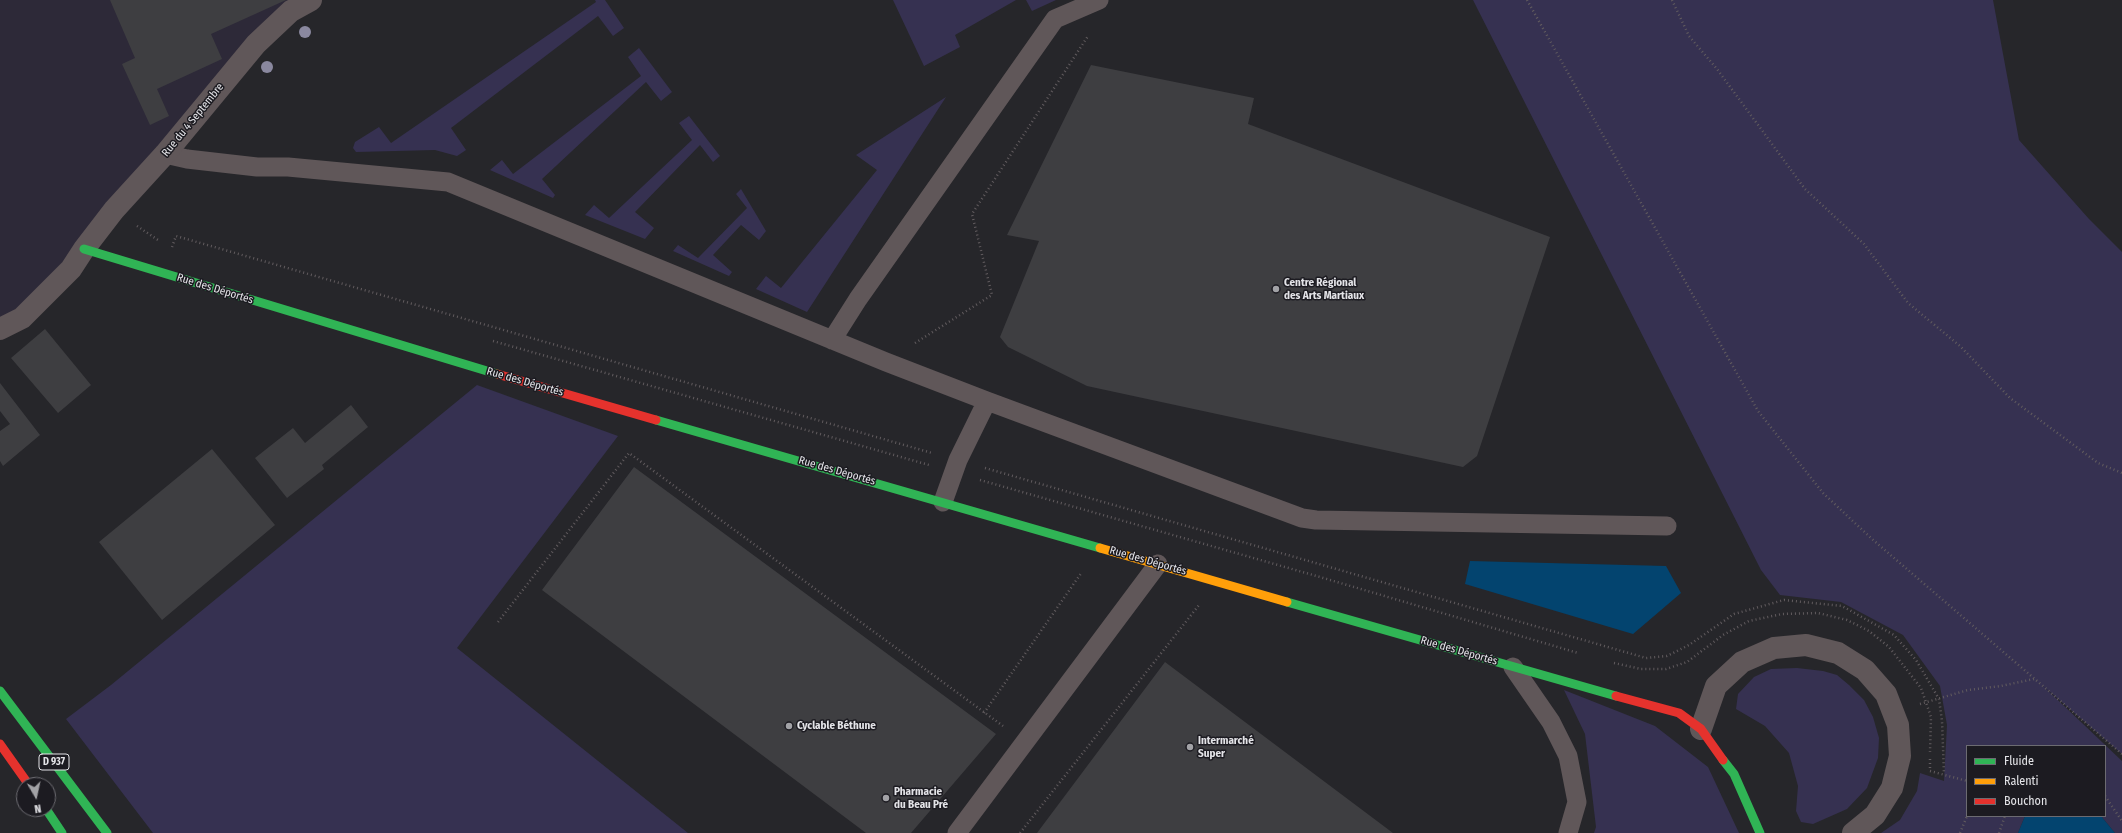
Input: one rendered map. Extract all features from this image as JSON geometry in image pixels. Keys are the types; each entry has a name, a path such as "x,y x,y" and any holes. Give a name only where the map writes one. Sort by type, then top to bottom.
{"street":[{"name":"Rue du 4 Septembre","path":"84,249 114,210 165,154 256,44 291,11 311,0"},
{"path":"0,330 22,318 71,269 84,249"},
{"name":"Rue des Déportés","path":"84,249 492,373 1513,667 1679,713 1701,729 1734,774 1760,833"},
{"path":"1701,729 1716,686 1742,662 1774,648 1806,645 1838,653 1865,670 1886,694 1893,711 1898,725 1900,756 1892,788 1875,815 1853,833"},
{"name":"D 937","path":"0,692 107,833"},
{"path":"0,744 23,777"},
{"path":"51,817 62,833"}],"lane":[{"path":"832,340 858,299 1055,19 1099,0"},
{"path":"165,154 187,159 257,167 288,167 448,182 886,362 1302,518 1316,520 1667,526"},
{"path":"943,502 955,466 987,401"},
{"path":"957,833 1158,564"},
{"path":"1513,667 1551,722 1568,756 1577,802 1568,833"}],"path":[{"path":"1527,0 1758,411 1823,493 1872,539 2122,754"},
{"path":"1672,0 1689,36 1717,69 1805,189 1864,244 1908,303 1960,346 2010,398 2098,463 2122,473"},
{"path":"886,362 992,295 972,214 1089,33"},
{"path":"114,210 158,241"},
{"path":"165,245 171,250 176,236 955,466 1320,577 1584,655"},
{"path":"486,339 955,466 1646,658 1667,656 1734,614 1784,600 1842,606 1894,635 1916,660 1939,699 1942,722 1944,774"},
{"path":"498,622 629,453 1024,742"},
{"path":"984,713 1099,547"},
{"path":"1020,833 1218,581"},
{"path":"1607,662 1641,669 1666,669 1687,662 1723,635 1749,621 1782,614 1818,613 1847,620 1869,631 1889,646 1921,688 1931,717 1930,771 1966,781"},
{"path":"1893,711 1968,690 2001,686 2034,678"},
{"path":"2106,797 2122,821"},
{"path":"1960,833 1967,817"},
{"path":"1999,833 2006,817"}],"shaded area":[{"path":"0,0 311,0 0,329"},
{"path":"595,0 605,0 624,28 613,36 598,16 451,128 466,150 457,156 435,150 356,152 353,148 355,142 379,127 391,143 596,2"},
{"path":"893,0 1016,0 955,35 960,47 924,66"},
{"path":"1026,0 1056,0 1032,11"},
{"path":"1473,0 1993,0 2019,140 2089,219 2122,252 2122,754 2042,685 2105,745 1966,745 1966,817 2025,817 2018,833 1881,833 1900,820 1917,791 1920,773 1944,781 1947,725 1940,686 1903,635 1841,602 1780,595 1761,570"},
{"path":"639,48 672,92 661,101 646,82 542,179 555,195 553,198 490,170 502,160 513,174 641,76 628,57"},
{"path":"946,97 807,312 756,289 766,276 781,288 877,170 856,155"},
{"path":"689,116 720,156 713,162 700,145 635,212 654,228 645,239 585,215 594,205 609,218 692,140 679,123"},
{"path":"741,189 766,231 759,240 741,225 713,255 732,272 729,276 673,251 678,245 698,258 747,208 736,194"},
{"path":"477,385 618,436 457,648 688,833 153,833 66,719 111,685"},
{"path":"1797,668 1823,671 1837,675 1849,685 1864,700 1873,717 1879,738 1878,758 1867,788 1847,809 1813,824 1801,822 1796,811 1798,786 1789,753 1765,726 1736,709 1738,694 1754,677 1771,669"},
{"path":"1564,690 1655,726 1708,767 1739,833 1594,833 1596,827 1585,734"},
{"path":"2106,746 2122,761 2122,833 2115,833 2102,817 2106,817"}],"water":[{"path":"1470,561 1666,566 1681,593 1633,634 1465,584"},
{"path":"2025,817 2102,817 2115,833 2018,833"}],"building":[{"path":"110,0 286,0 211,34 222,59 157,89 169,116 150,125 122,64 135,58"},
{"name":"Centre Régional des Arts Martiaux","path":"1091,65 1254,98 1248,124 1550,237 1477,456 1463,467 1087,386 1008,347 1000,337 1039,241 1007,235"},
{"path":"45,329 91,385 58,413 11,358"},
{"path":"0,383 40,435 3,466 0,461 0,431 10,424 0,411"},
{"path":"351,405 368,427 322,465 324,469 287,498 255,458 293,428 305,443"},
{"path":"212,449 275,525 162,620 99,542"},
{"path":"634,467 996,734 911,833 866,833 542,590"},
{"name":"Intermarché Super","path":"1165,662 1393,833 1037,833"}],"traffic: fast":[{"path":"84,249 497,374"},
{"path":"656,420 1100,548"},
{"path":"1287,602 1616,696"},
{"path":"0,691 107,833"},
{"path":"1723,760 1734,774 1760,833"},
{"path":"51,817 62,833"}],"traffic: slow":[{"path":"1100,548 1287,602"}],"traffic: jam":[{"path":"497,374 656,420"},
{"path":"1616,696 1679,713 1701,729 1723,760"},
{"path":"0,744 23,777"}],"place":[{"name":"Centre Régional des Arts Martiaux","path":"1276,289"},
{"name":"Cyclable Béthune","path":"789,726"},
{"name":"Intermarché Super","path":"1190,747"},
{"name":"Pharmacie du Beau Pré","path":"886,798"}]}
